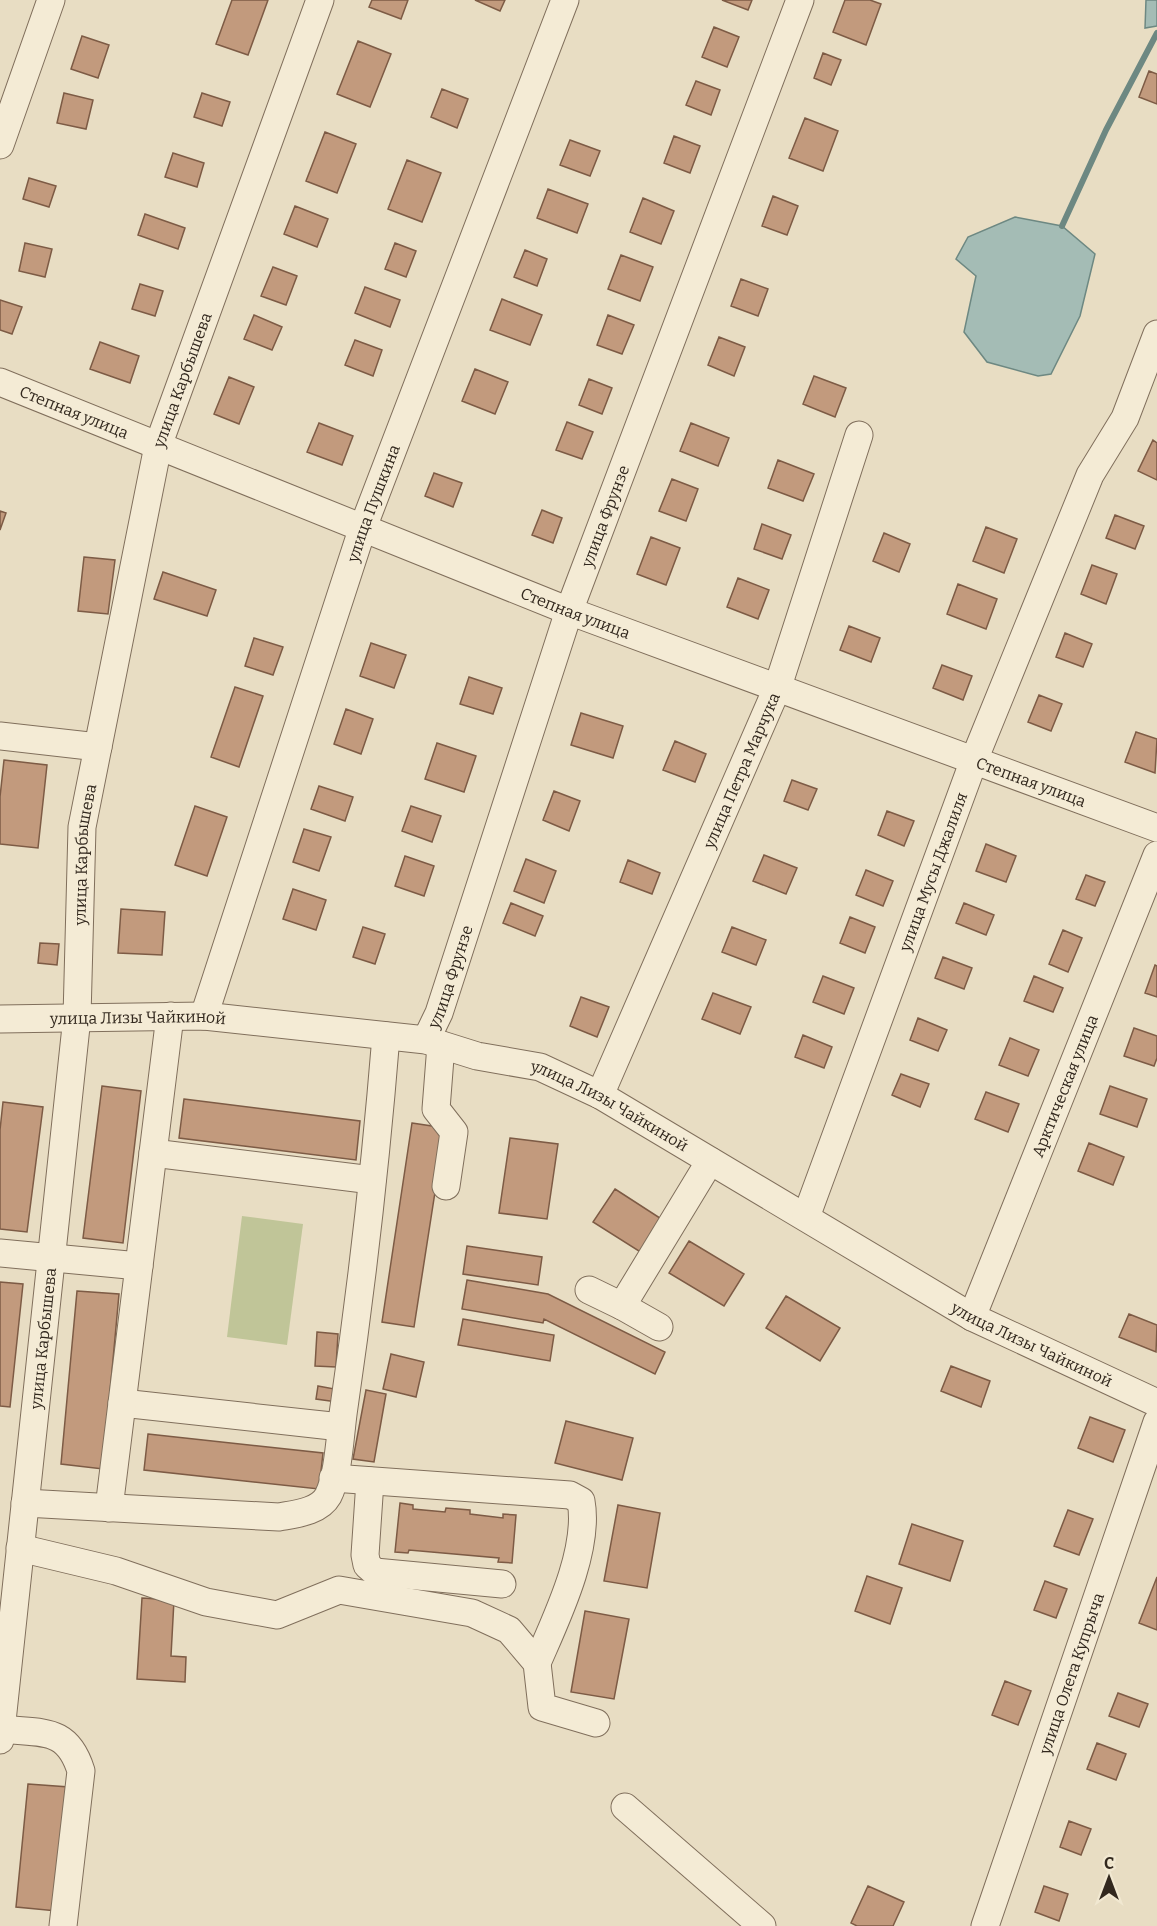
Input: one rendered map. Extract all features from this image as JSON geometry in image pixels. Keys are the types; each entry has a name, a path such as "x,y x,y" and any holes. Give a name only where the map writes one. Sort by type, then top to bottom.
{"street":[{"path":"0,145 51,0"},
{"name":"улица Карбышева","path":"1,1735 7,1603 20,1548 77,1017 82,827 158,446 320,0"},
{"name":"улица Пушкина","path":"204,1016 362,530 565,0"},
{"name":"улица Фрунзе","path":"434,1043 439,1013 569,611 800,0"},
{"name":"улица Мусы Джалиля","path":"806,1217 974,760 1090,475 1125,418 1157,334"},
{"name":"Степная улица","path":"0,382 362,530 569,611 778,686 1157,828"},
{"name":"улица Петра Марчука","path":"600,1095 778,686 859,435"},
{"path":"0,736 99,747"},
{"name":"Арктическая улица","path":"972,1317 1157,855"},
{"path":"109,1508 170,1016"},
{"name":"улица Лизы Чайкиной","path":"0,1019 204,1016 434,1043 477,1056 540,1067 600,1095 972,1317 1157,1403"},
{"path":"25,1503 279,1517 302,1513 319,1505 327,1497 333,1478 341,1427 372,1180 386,1036"},
{"path":"434,1043 436,1110 454,1132 446,1186"},
{"path":"153,1153 372,1180"},
{"path":"622,1306 710,1161"},
{"path":"0,1254 139,1266"},
{"path":"589,1290 659,1327"},
{"path":"122,1403 341,1427"},
{"name":"улица Олега Купрыча","path":"985,1926 1157,1422"},
{"path":"333,1478 570,1495 581,1501 583,1512 574,1570 537,1664 542,1707 596,1723"},
{"path":"370,1481 365,1554 367,1565 375,1572 502,1584"},
{"path":"20,1548 116,1571 206,1602 277,1615 339,1590 472,1613 509,1630 537,1664"},
{"path":"1,1735 59,1736 75,1752 81,1771 63,1926"},
{"path":"625,1807 762,1926"}],"green space":[{"path":"242,1216 303,1224 287,1345 227,1337"}],"water":[{"path":"1146,0 1157,0 1157,26 1145,28"},
{"path":"1015,217 1062,226 1095,254 1080,316 1051,374 1038,376 987,362 964,332 976,276 956,259 968,237"}],"building":[{"path":"232,0 268,0 248,55 216,44"},
{"path":"372,0 408,0 401,19 369,7"},
{"path":"475,0 505,0 500,11"},
{"path":"722,0 752,0 748,10"},
{"path":"845,0 870,0 881,4 866,45 833,32"},
{"path":"714,27 739,37 727,67 702,57"},
{"path":"82,36 109,45 98,78 71,69"},
{"path":"358,41 391,54 370,107 337,94"},
{"path":"823,53 841,60 831,85 814,78"},
{"path":"1149,71 1157,74 1157,104 1139,97"},
{"path":"696,81 720,90 711,115 686,105"},
{"path":"442,89 468,99 457,128 431,117"},
{"path":"64,93 93,100 86,129 57,123"},
{"path":"202,93 230,102 222,126 194,117"},
{"path":"805,118 838,131 823,171 789,158"},
{"path":"325,132 356,144 337,193 306,181"},
{"path":"674,136 700,146 690,173 664,163"},
{"path":"570,140 600,151 590,176 560,165"},
{"path":"173,153 204,163 197,187 165,177"},
{"path":"407,160 441,173 422,222 388,209"},
{"path":"29,178 56,186 49,207 23,199"},
{"path":"548,189 588,204 577,233 537,218"},
{"path":"773,196 798,206 787,235 762,226"},
{"path":"643,198 674,211 661,244 630,232"},
{"path":"295,206 328,219 317,247 284,234"},
{"path":"145,214 185,228 178,249 138,235"},
{"path":"25,243 52,249 45,277 19,271"},
{"path":"395,243 416,251 406,277 385,269"},
{"path":"525,250 547,259 537,286 514,277"},
{"path":"621,255 653,267 640,301 608,289"},
{"path":"273,267 297,276 286,305 261,296"},
{"path":"741,279 768,289 758,316 731,306"},
{"path":"140,284 163,291 155,316 132,309"},
{"path":"365,287 400,300 390,327 355,313"},
{"path":"502,299 542,315 530,345 490,330"},
{"path":"0,300 22,307 12,334 0,330"},
{"path":"254,315 282,327 272,350 244,339"},
{"path":"608,315 634,325 622,354 597,345"},
{"path":"719,337 745,347 734,376 708,365"},
{"path":"355,340 382,350 373,376 345,365"},
{"path":"100,342 139,356 130,383 90,369"},
{"path":"475,369 508,382 495,414 462,401"},
{"path":"814,376 846,388 835,417 803,404"},
{"path":"229,377 254,387 239,424 214,414"},
{"path":"589,379 612,388 602,414 579,405"},
{"path":"567,422 593,432 582,459 556,450"},
{"path":"319,423 353,436 342,465 307,452"},
{"path":"691,423 729,438 718,466 680,451"},
{"path":"1153,440 1157,443 1157,480 1138,471"},
{"path":"778,460 814,474 803,501 768,488"},
{"path":"434,473 462,483 453,507 425,496"},
{"path":"672,479 698,489 686,521 659,511"},
{"path":"542,510 562,518 553,543 532,535"},
{"path":"0,511 6,513 0,530"},
{"path":"1115,515 1144,526 1135,549 1106,538"},
{"path":"762,524 791,535 782,559 754,549"},
{"path":"986,527 1017,539 1004,573 973,561"},
{"path":"884,533 910,544 899,572 873,561"},
{"path":"651,537 680,548 666,585 637,574"},
{"path":"84,557 115,560 108,614 78,611"},
{"path":"1092,565 1117,574 1106,604 1081,594"},
{"path":"163,572 216,590 207,616 154,599"},
{"path":"738,578 769,590 758,619 727,607"},
{"path":"958,584 997,599 986,629 947,614"},
{"path":"849,626 880,638 871,662 840,650"},
{"path":"1065,633 1092,644 1083,667 1056,657"},
{"path":"254,638 283,647 273,675 245,666"},
{"path":"371,643 406,655 394,688 360,676"},
{"path":"942,665 972,676 963,700 933,688"},
{"path":"469,677 502,688 493,714 460,704"},
{"path":"235,687 263,696 239,767 211,757"},
{"path":"1039,695 1062,704 1051,731 1028,722"},
{"path":"346,709 373,719 361,754 334,744"},
{"path":"581,713 623,726 613,758 571,745"},
{"path":"1136,732 1157,739 1155,773 1125,762"},
{"path":"675,741 706,754 695,782 663,770"},
{"path":"437,743 476,756 464,792 425,779"},
{"path":"4,760 47,765 38,848 0,844 0,797"},
{"path":"792,780 817,789 808,810 784,801"},
{"path":"319,786 353,797 345,821 311,809"},
{"path":"554,791 580,801 569,831 543,820"},
{"path":"195,806 227,817 207,876 175,865"},
{"path":"411,806 441,816 432,842 402,831"},
{"path":"887,811 914,821 904,846 878,835"},
{"path":"304,829 331,837 319,871 293,862"},
{"path":"986,844 1016,856 1006,882 976,871"},
{"path":"764,855 797,868 786,894 753,881"},
{"path":"405,856 434,866 424,896 395,886"},
{"path":"526,859 556,871 544,903 514,891"},
{"path":"628,860 660,873 652,894 620,882"},
{"path":"866,870 893,881 883,906 856,895"},
{"path":"1086,875 1105,882 1095,906 1076,899"},
{"path":"293,889 326,900 316,930 283,919"},
{"path":"511,903 543,916 535,936 503,923"},
{"path":"964,903 994,915 986,935 956,923"},
{"path":"121,909 165,912 162,955 118,953"},
{"path":"850,917 875,927 865,953 840,943"},
{"path":"363,927 385,934 375,964 353,957"},
{"path":"732,927 766,940 756,965 722,952"},
{"path":"1063,930 1082,938 1068,972 1049,964"},
{"path":"40,943 59,944 57,965 38,963"},
{"path":"943,957 972,968 964,989 935,978"},
{"path":"1155,965 1157,966 1157,997 1145,993"},
{"path":"823,976 854,988 844,1014 813,1002"},
{"path":"1034,976 1063,988 1053,1012 1024,1001"},
{"path":"713,993 751,1007 740,1034 702,1019"},
{"path":"581,997 609,1007 597,1037 570,1026"},
{"path":"918,1018 947,1030 938,1051 910,1040"},
{"path":"1134,1028 1157,1036 1157,1058 1154,1066 1124,1056"},
{"path":"803,1035 832,1047 824,1068 795,1057"},
{"path":"1010,1038 1039,1050 1028,1076 999,1065"},
{"path":"901,1074 929,1084 920,1107 892,1095"},
{"path":"102,1086 141,1091 123,1243 83,1238"},
{"path":"1110,1086 1147,1099 1137,1127 1100,1114"},
{"path":"986,1092 1019,1104 1008,1132 975,1119"},
{"path":"184,1099 360,1121 356,1160 179,1138"},
{"path":"3,1102 43,1107 27,1232 0,1229 0,1130"},
{"path":"412,1123 445,1128 414,1327 382,1322"},
{"path":"510,1138 558,1144 547,1219 499,1213"},
{"path":"1089,1143 1124,1157 1113,1185 1078,1171"},
{"path":"615,1189 663,1220 642,1253 593,1222"},
{"path":"689,1241 744,1274 724,1306 669,1273"},
{"path":"467,1246 542,1257 538,1285 463,1274"},
{"path":"467,1280 548,1294 665,1352 655,1374 544,1319 543,1323 462,1309"},
{"path":"0,1282 23,1284 10,1407 0,1406"},
{"path":"77,1291 119,1294 103,1469 61,1464"},
{"path":"786,1296 840,1328 820,1361 766,1328"},
{"path":"1129,1314 1157,1325 1156,1352 1119,1337"},
{"path":"463,1319 554,1335 550,1361 458,1345"},
{"path":"317,1332 338,1334 336,1367 315,1366"},
{"path":"391,1354 424,1362 416,1397 383,1389"},
{"path":"951,1366 990,1381 981,1407 941,1391"},
{"path":"318,1386 340,1390 337,1402 316,1399"},
{"path":"366,1390 386,1394 374,1462 353,1459"},
{"path":"1090,1417 1125,1430 1113,1462 1078,1448"},
{"path":"566,1421 633,1438 622,1480 555,1463"},
{"path":"148,1434 323,1453 319,1489 144,1470"},
{"path":"400,1503 413,1505 413,1509 445,1512 446,1508 470,1510 470,1514 503,1518 503,1514 516,1515 512,1563 498,1562 499,1558 409,1550 408,1553 395,1552"},
{"path":"618,1505 660,1513 647,1588 604,1581"},
{"path":"1068,1510 1093,1519 1079,1555 1054,1546"},
{"path":"912,1524 963,1541 950,1581 899,1564"},
{"path":"867,1576 902,1588 890,1624 855,1611"},
{"path":"1157,1577 1157,1630 1139,1623"},
{"path":"1045,1581 1067,1589 1056,1618 1034,1610"},
{"path":"142,1598 174,1600 171,1656 186,1657 185,1682 137,1679"},
{"path":"585,1611 629,1619 614,1699 571,1692"},
{"path":"1005,1681 1031,1691 1018,1725 992,1715"},
{"path":"1118,1693 1148,1704 1139,1727 1109,1716"},
{"path":"1097,1743 1126,1754 1116,1780 1087,1769"},
{"path":"28,1784 69,1787 57,1911 16,1907"},
{"path":"1069,1821 1091,1829 1081,1855 1060,1847"},
{"path":"868,1886 904,1902 893,1926 857,1926 851,1923"},
{"path":"1044,1886 1068,1894 1059,1921 1035,1912"}],"waterway":[{"path":"1062,226 1106,130 1157,33"}]}
